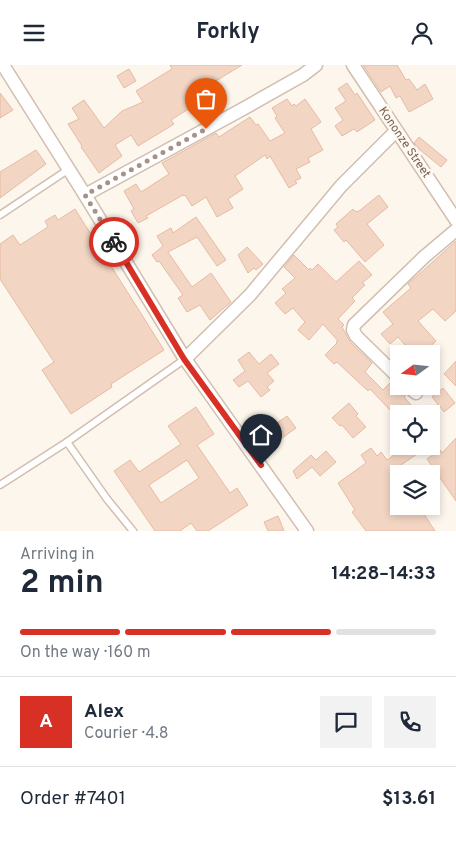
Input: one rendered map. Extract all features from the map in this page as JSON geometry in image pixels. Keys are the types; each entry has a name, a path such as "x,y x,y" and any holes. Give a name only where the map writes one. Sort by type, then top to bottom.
{"street":[{"path":"3,65 69,169 184,359 307,531"},
{"path":"85,195 241,111 303,75 316,65"},
{"name":"Kononze Street","path":"353,65 456,220"},
{"path":"184,359 250,295 341,186 396,131"},
{"path":"390,369 356,335 353,330 354,325 424,257 456,230"}],"lane":[{"path":"0,215 69,169"},
{"path":"0,485 67,442 184,359"},
{"path":"67,442 107,499 133,531"}],"building":[{"path":"170,65 242,65 214,82 220,94 210,101 207,97 171,120 174,124 138,146 131,135 115,145 122,156 99,173 68,124 79,119 72,108 84,100 104,128 122,111 143,102 136,91 172,69"},
{"path":"363,65 397,65 406,80 409,79 417,90 425,84 433,99 409,112 400,96 396,98 390,86 381,92"},
{"path":"129,69 136,81 124,88 117,76"},
{"path":"347,83 355,95 357,93 375,120 357,132 354,129 342,136 335,126 343,120 335,108 346,101 338,89"},
{"path":"0,93 13,110 0,118"},
{"path":"287,99 292,106 294,104 296,106 305,99 321,122 311,129 323,150 308,158 310,162 296,169 301,178 295,181 297,183 289,188 270,156 267,159 265,155 235,176 243,189 228,199 233,208 217,217 206,197 192,206 185,195 183,195 146,216 148,218 138,223 131,211 134,209 124,191 136,184 141,192 169,174 162,163 216,133 219,137 250,117 256,125 258,124 270,141 285,133 275,118 277,116 272,108"},
{"path":"419,137 447,160 441,167 414,143"},
{"path":"36,150 46,164 0,198 0,172"},
{"path":"379,195 388,207 367,224 384,245 365,262 346,240 344,242 334,230 338,227 336,224 353,209 356,212 359,211"},
{"path":"75,209 164,350 111,384 112,387 71,414 42,370 54,362 0,279 0,244 13,235 20,245 48,227 45,221 55,215 58,220"},
{"path":"196,217 226,260 217,266 197,237 168,252 192,287 211,273 231,302 210,320 200,305 187,312 178,298 183,295 159,261 157,262 152,255 163,246 157,236 171,228 173,233"},
{"path":"456,241 456,311 445,321 433,309 418,321 436,341 432,345 405,345 398,337 390,344 381,334 393,324 383,312 411,288 408,284"},
{"path":"247,247 263,264 256,270 254,268 248,273 238,255"},
{"path":"294,255 309,270 310,268 312,270 318,264 336,282 359,261 372,275 362,283 365,285 352,298 355,301 338,319 344,325 342,327 350,342 372,363 365,372 383,390 390,383 390,395 406,395 404,397 411,405 390,405 390,410 370,389 368,391 337,362 334,364 325,355 338,341 323,324 309,340 298,330 305,322 293,308 285,314 275,303 286,293 282,289 295,278 284,267"},
{"path":"249,352 259,364 271,354 279,364 267,373 274,381 267,387 270,390 261,397 248,381 239,387 233,380 245,371 238,360"},
{"path":"456,361 456,386 444,374"},
{"path":"443,388 455,403 444,412 432,397 440,395 440,390"},
{"path":"349,403 358,414 356,416 366,427 353,438 342,425 340,426 332,418"},
{"path":"196,407 214,434 197,445 230,493 237,488 248,505 208,531 197,531 191,523 180,531 155,531 114,471 130,460 139,472 181,444 168,426","holes":["187,460 199,478 161,503 149,485"]},
{"path":"287,416 296,428 282,438 274,425"},
{"path":"456,438 456,501 440,478 440,465 431,465 427,459 433,455 440,455 440,450 442,453"},
{"path":"371,448 377,456 381,452 387,460 394,455 416,455 401,465 390,465 390,515 425,515 435,531 366,531 352,512 355,510 338,483 366,463 361,455"},
{"path":"326,451 336,462 320,476 312,467 297,479 293,471 311,455 316,460"},
{"path":"278,516 284,531 268,531 264,522"}],"way so far":[{"path":"114,242 85,195 206,129"}],"route":[{"path":"114,242 184,359 261,465"}]}
